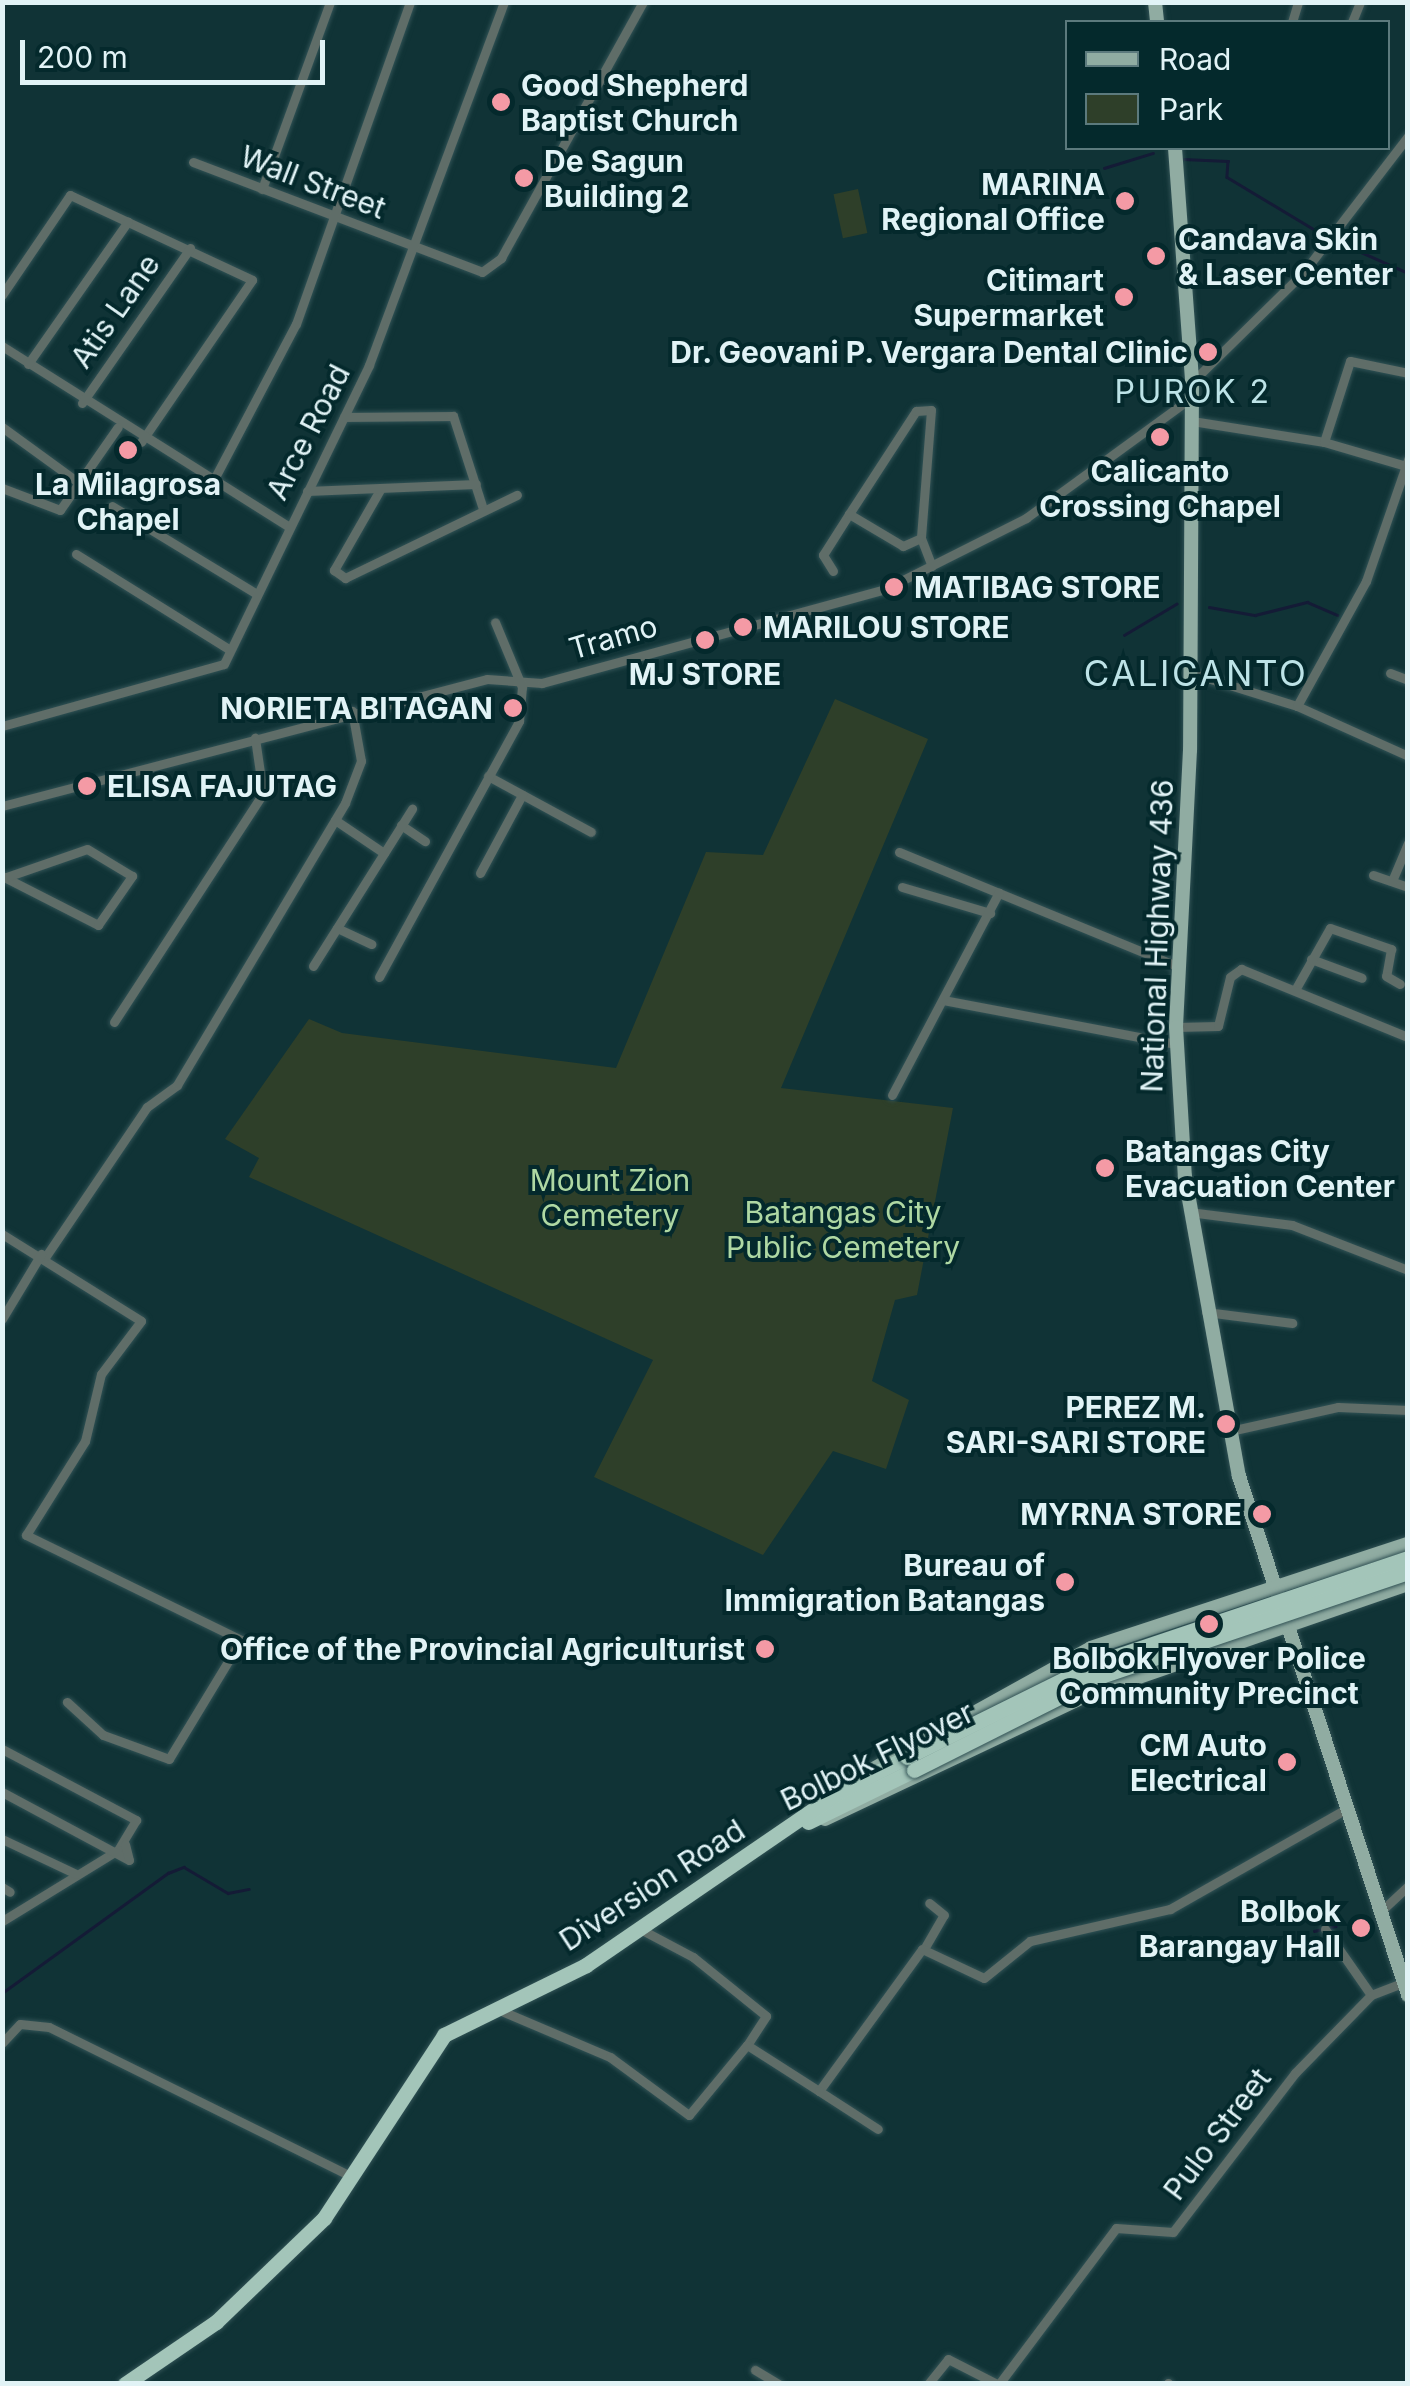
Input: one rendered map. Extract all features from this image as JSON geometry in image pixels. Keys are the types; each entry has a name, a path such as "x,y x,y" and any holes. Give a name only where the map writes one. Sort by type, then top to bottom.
{"highway":[{"name":"Bolbok Flyover","path":"782,1833 1096,1663 1408,1558"},
{"name":"Bolbok Flyover","path":"910,1764 1101,1676 1408,1572"},
{"name":"Diversion Road","path":"125,2384 233,2308 354,2178 439,2040 642,1930 782,1833"}],"main road":[{"name":"National Highway 436","path":"1176,150 1192,389 1191,673 1176,1027 1189,1212 1228,1431 1271,1589 1405,1989"},
{"name":"Diversion Road","path":"782,1833 840,1780 1091,1648 1408,1544"},
{"name":"Diversion Road","path":"782,1833 855,1810 1090,1694 1408,1584"}],"street":[{"path":"262,188 330,2"},
{"path":"212,483 281,360 410,2"},
{"name":"Arce Road","path":"230,650 344,417 415,248 504,2"},
{"name":"Wall Street","path":"193,162 482,272 501,258 643,2"},
{"name":"Tramo","path":"2,806 487,678 522,687 770,624 932,566 1093,475 1192,389 1303,274 1408,136"},
{"path":"2,295 70,195 252,280 144,444"},
{"path":"28,364 128,221"},
{"name":"Atis Lane","path":"82,403 190,248"},
{"path":"2,346 144,444 288,526"},
{"path":"1324,442 1350,361 1408,372"},
{"path":"834,571 823,555 916,412 928,409 921,538 932,566"},
{"path":"344,417 453,416 483,509"},
{"path":"1192,421 1324,442 1406,463 1371,569 1298,706"},
{"path":"2,427 79,482"},
{"path":"2,488 60,510 118,427"},
{"path":"306,491 476,484"},
{"path":"382,488 334,570 345,578 517,495"},
{"path":"112,506 256,594"},
{"path":"849,514 903,546 921,538"},
{"path":"2,726 216,669 230,650 76,554"},
{"path":"379,978 519,721 522,687 494,622"},
{"path":"1191,673 1298,706 1408,756"},
{"path":"1390,673 1408,680"},
{"path":"2,1319 147,1107 177,1086 335,820 360,762 352,711"},
{"path":"114,1022 263,793 255,738"},
{"path":"488,776 590,832"},
{"path":"480,873 522,795"},
{"path":"312,966 412,809"},
{"path":"335,820 384,853"},
{"path":"400,826 425,840"},
{"path":"1392,881 1408,843"},
{"path":"87,849 132,876 98,925 4,876 87,849"},
{"path":"899,852 1178,966"},
{"path":"1373,876 1408,887"},
{"path":"902,887 990,913"},
{"path":"892,1095 999,892"},
{"path":"336,928 372,944"},
{"path":"1295,990 1311,959 1335,928 1391,949 1386,979 1400,984"},
{"path":"1311,959 1362,978"},
{"path":"1176,1027 1218,1026 1238,970 1407,1035"},
{"path":"943,1000 1176,1044"},
{"path":"1189,1212 1292,1225 1408,1270"},
{"path":"2,1234 138,1313 141,1328 101,1374 85,1441 26,1535 242,1646 169,1759 103,1735 67,1702"},
{"path":"1204,1312 1292,1323"},
{"path":"1228,1431 1338,1406 1408,1410"},
{"path":"2,1749 132,1814 121,1847 2,1921"},
{"path":"2,1792 121,1847"},
{"path":"924,1949 984,1978 1030,1941 1170,1909 1344,1810"},
{"path":"2,1839 76,1874"},
{"path":"1379,1914 1408,1886"},
{"path":"820,2091 924,1949 944,1915 929,1903"},
{"path":"1326,1929 1371,1995"},
{"path":"496,2008 610,2056 689,2115 766,2016 694,1957 642,1930"},
{"name":"Pulo Street","path":"998,2384 1116,2228 1174,2232 1258,2118 1371,1995 1405,1989"},
{"path":"2,2043 20,2024 49,2027 354,2178"},
{"path":"747,2045 878,2129"},
{"path":"928,2384 941,2364 952,2359 998,2384"},
{"path":"755,2370 778,2384"}],"green space":[{"path":"858,189 867,233 843,238 834,194"},
{"path":"835,699 928,739 781,1088 953,1108 917,1295 895,1300 872,1381 909,1400 886,1469 833,1451 763,1555 594,1477 653,1360 249,1177 259,1158 225,1139 309,1019 342,1033 616,1068 706,852 763,855"}],"waterway":[{"path":"1104,168 1153,153"},
{"path":"1183,159 1228,161 1227,177 1325,236"},
{"path":"1334,240 1408,273"},
{"path":"1209,607 1255,615 1307,602 1337,615"},
{"path":"1124,635 1176,604"},
{"path":"2,1993 168,1873 184,1867 228,1893 249,1889"},
{"path":"1314,1931 1335,1926"}],"place":[{"name":"Good Shepherd Baptist Church","path":"501,102"},
{"name":"De Sagun Building 2","path":"524,178"},
{"name":"MARINA Regional Office","path":"1125,201"},
{"name":"Candava Skin & Laser Center","path":"1156,256"},
{"name":"Citimart Supermarket","path":"1124,297"},
{"name":"Dr. Geovani P. Vergara Dental Clinic","path":"1208,352"},
{"name":"Calicanto Crossing Chapel","path":"1160,437"},
{"name":"La Milagrosa Chapel","path":"128,450"},
{"name":"MATIBAG STORE","path":"894,587"},
{"name":"MARILOU STORE","path":"743,627"},
{"name":"MJ STORE","path":"705,640"},
{"name":"NORIETA BITAGAN","path":"513,708"},
{"name":"ELISA FAJUTAG","path":"87,786"},
{"name":"Batangas City Evacuation Center","path":"1105,1168"},
{"name":"PEREZ M. SARI-SARI STORE","path":"1226,1424"},
{"name":"MYRNA STORE","path":"1262,1514"},
{"name":"Bureau of Immigration Batangas","path":"1065,1582"},
{"name":"Bolbok Flyover Police Community Precinct","path":"1209,1624"},
{"name":"Office of the Provincial Agriculturist","path":"765,1649"},
{"name":"CM Auto Electrical","path":"1287,1762"},
{"name":"Bolbok Barangay Hall","path":"1361,1928"}],"district":[{"name":"PUROK 2","path":"1193,392"},
{"name":"CALICANTO","path":"1196,673"}],"park label":[{"name":"Mount Zion Cemetery","path":"610,1197"},
{"name":"Batangas City Public Cemetery","path":"843,1229"}]}
